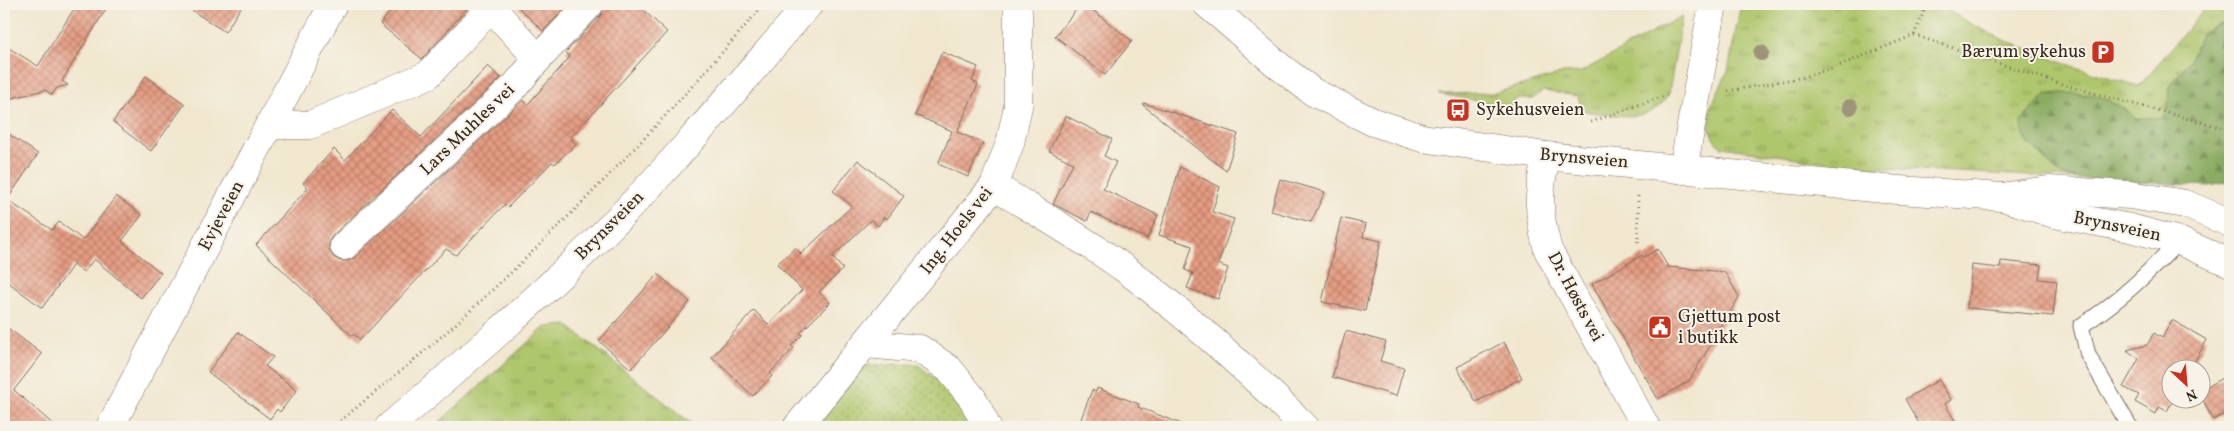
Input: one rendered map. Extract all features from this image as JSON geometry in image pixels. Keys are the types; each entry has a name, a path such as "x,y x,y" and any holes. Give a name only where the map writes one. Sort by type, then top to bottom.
{"street":[{"name":"Evjeveien","path":"110,427 333,4"},
{"name":"Lars Muhles vei","path":"344,246 514,87 590,4"},
{"name":"Brynsveien","path":"389,427 508,324 606,231 689,142 809,4"},
{"name":"Brynsveien","path":"1206,4 1296,80 1340,107 1373,122 1422,138 1546,156 1683,170 2002,197 2054,214 2130,228 2179,241 2230,263"},
{"path":"1683,170 1713,4"},
{"path":"270,125 310,125 428,75 492,6 538,59"},
{"name":"Ing. Hoels vei","path":"797,427 994,186 1010,143 1018,106 1018,12"},
{"name":"Dr. Høsts vei","path":"1546,156 1539,195 1541,224 1548,250 1646,427"},
{"path":"994,186 1125,269 1197,327 1273,394 1305,427"},
{"name":"Brynsveien","path":"2002,197 2048,190 2130,195 2185,204 2230,221"},
{"path":"2230,221 2230,249"},
{"path":"866,344 920,349 949,369 973,399 987,427"}],"lane":[{"path":"2130,427 2088,356 2081,326 2113,306 2145,277 2179,241"}],"path":[{"path":"333,427 458,322 530,255 680,101 764,4"},
{"path":"1914,35 1927,4"},
{"path":"1723,92 1799,78 1831,69 1914,35 2064,85 2230,130"},
{"path":"1591,122 1639,107 1674,91"},
{"path":"1638,192 1638,242"}],"green space":[{"path":"1741,4 1780,6 1783,4 1948,4 1945,8 2014,44 2064,63 2139,86 2209,4 2230,4 2230,20 2202,32 2190,60 2169,87 2168,112 2160,119 2136,118 2118,105 2025,139 2052,167 2083,179 1851,166 1722,147 1714,140 1709,128 1711,106 1728,71"},
{"path":"1682,16 1669,93 1662,104 1653,111 1631,116 1619,116 1582,111 1578,96 1543,91 1532,99 1515,99 1514,107 1439,94 1495,93 1564,73 1581,72"},
{"path":"2230,20 2230,182 2209,186 2083,179 2062,176 2025,139 2021,121 2046,94 2073,93 2098,96 2118,105 2136,118 2160,118 2168,112 2169,87 2190,60 2202,32"},
{"path":"567,325 696,427 629,427 615,423 605,427 434,427 545,327"},
{"path":"917,364 967,403 977,427 816,427 865,365"}],"building":[{"path":"77,4 109,4 62,81 68,85 57,88 52,95 45,90 4,100 4,45 38,66"},
{"path":"182,4 243,4 225,32"},
{"path":"397,4 471,4 422,59 380,24"},
{"path":"515,4 569,4 543,31"},
{"path":"605,4 637,4 667,32 570,138 576,144 555,164 552,162 508,207 505,204 456,255 446,249 360,340 354,334 352,336 256,245 308,188 303,183 334,149 345,160 392,110 421,137 488,66 501,78 333,235 329,241 329,249 333,257 340,261 348,261 354,258 523,100 528,104 570,57 566,52 601,15"},
{"path":"1081,4 1085,4 1132,41 1105,75 1055,36"},
{"path":"942,52 978,67 972,81 978,84 957,132 983,143 968,177 938,164 952,131 915,115"},
{"path":"146,76 185,104 151,151 113,122"},
{"path":"1144,103 1238,134 1226,171 1143,105"},
{"path":"1066,116 1112,139 1104,156 1116,162 1103,189 1158,215 1147,239 1091,212 1087,221 1053,204 1073,163 1049,151"},
{"path":"4,131 38,154 7,200 52,230 59,222 83,240 116,196 142,215 122,241 161,273 141,298 94,259 84,272 73,265 42,308 4,279"},
{"path":"858,160 904,196 887,219 884,217 878,226 871,220 832,257 843,269 819,292 830,303 800,333 802,335 791,346 794,348 770,373 772,376 753,396 712,357 754,310 769,325 802,290 777,264 795,248 801,254 852,206 833,191"},
{"path":"1180,167 1220,187 1212,212 1234,219 1218,264 1228,268 1218,299 1187,288 1193,273 1185,270 1192,246 1159,235"},
{"path":"1280,179 1325,192 1311,222 1271,211"},
{"path":"1341,218 1366,224 1363,237 1381,241 1365,311 1322,302"},
{"path":"1658,249 1668,267 1725,272 1739,297 1689,381 1658,399 1592,284 1642,255 1644,257"},
{"path":"2001,261 2041,265 2039,279 2057,281 2053,316 1967,308 1972,265 2000,268"},
{"path":"658,274 690,302 631,369 599,341"},
{"path":"2172,320 2207,340 2197,358 2162,358 2162,408 2169,408 2167,411 2159,407 2156,414 2135,402 2139,395 2123,387 2139,359 2127,350 2147,345 2154,333 2162,338"},
{"path":"4,325 42,354 14,390 56,427 4,427"},
{"path":"1346,331 1386,342 1380,361 1404,368 1396,396 1332,377"},
{"path":"238,332 273,357 265,366 297,390 280,412 277,409 270,419 208,372"},
{"path":"1504,342 1522,378 1476,402 1457,367"},
{"path":"2230,374 2230,411 2213,420 2207,408 2212,408 2212,384"},
{"path":"1939,380 1951,400 1945,404 1959,427 1921,427 1905,399"},
{"path":"1097,388 1139,404 1138,407 1184,425 1184,427 1078,427 1092,390 1096,392"}],"place":[{"name":"Bærum sykehus","path":"2103,52"},
{"name":"Sykehusveien","path":"1458,110"},
{"name":"Gjettum post i butikk","path":"1660,327"}]}
